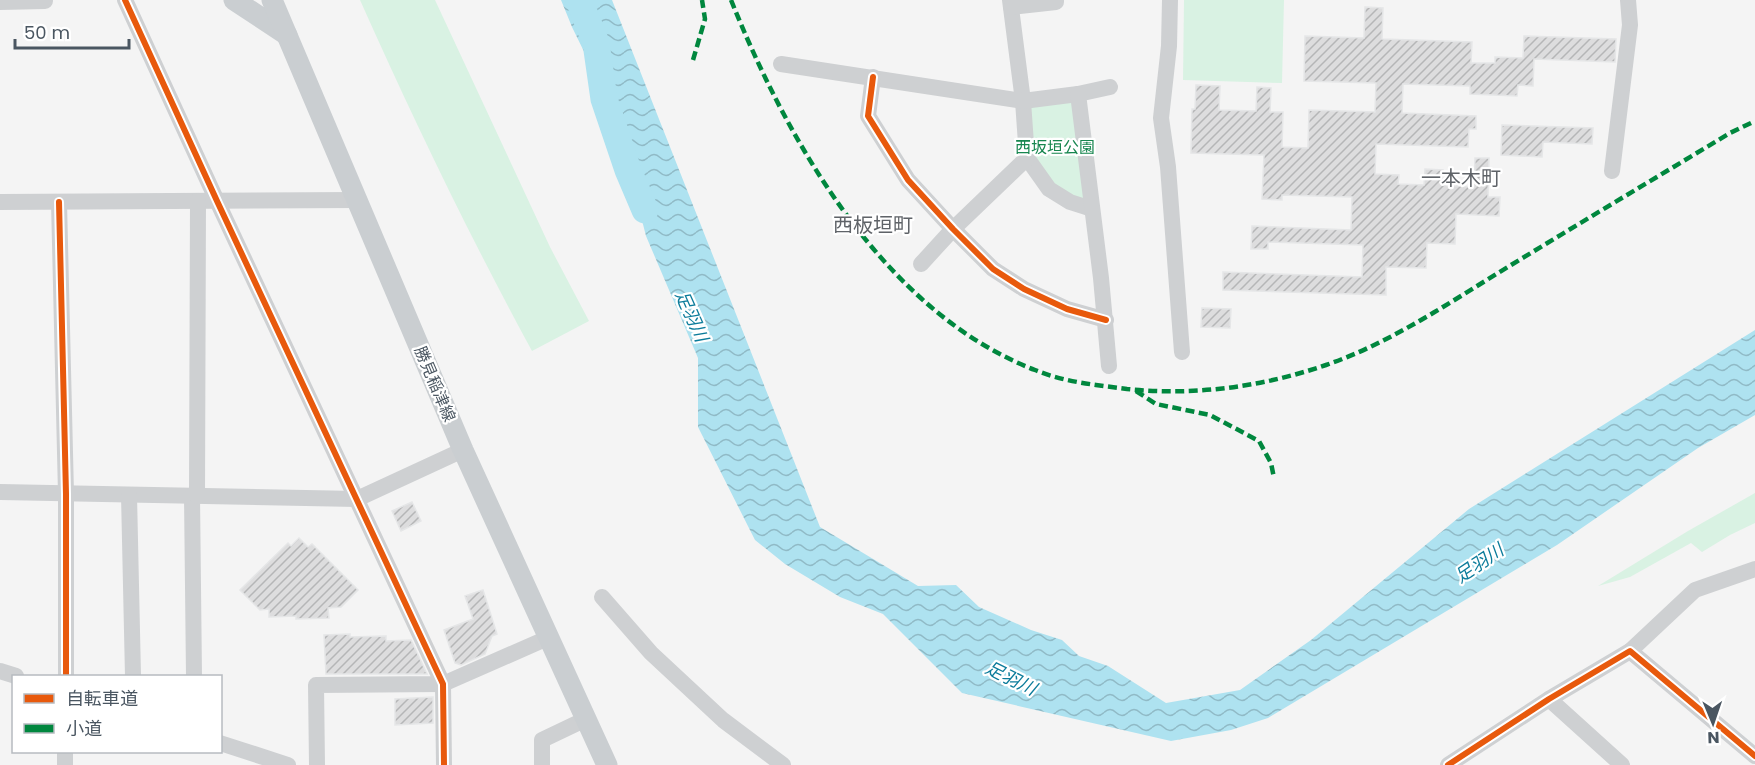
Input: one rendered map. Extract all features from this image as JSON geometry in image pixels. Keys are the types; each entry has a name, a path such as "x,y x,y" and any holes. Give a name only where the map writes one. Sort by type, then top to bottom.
{"main road":[{"path":"234,0 287,35"},
{"name":"勝見稲津線","path":"272,0 463,450 607,765"}],"street":[{"path":"125,0 443,684 444,765"},
{"path":"1056,0 1056,2 1010,4 1023,101 1027,158 1049,189 1070,202 1092,209"},
{"path":"1170,0 1169,46 1161,118 1168,167 1182,352"},
{"path":"1612,171 1630,25 1628,0"},
{"path":"0,2 45,2"},
{"path":"781,64 1023,101 1078,94 1110,87"},
{"path":"873,77 868,116 908,180 953,229 993,269 1024,289 1067,309 1106,320"},
{"path":"1078,94 1106,320 1109,366"},
{"path":"921,264 953,229 1027,158"},
{"path":"0,202 356,200"},
{"path":"194,675 198,201"},
{"path":"59,202 66,494 66,675"},
{"path":"0,492 357,499 463,450"},
{"path":"129,495 132,675"},
{"path":"1454,764 1549,699 1630,651 1695,591 1755,568"},
{"path":"602,597 651,653 723,720 783,765"},
{"path":"316,765 316,685 443,684 550,637"},
{"path":"1630,651 1755,756"},
{"path":"1549,699 1622,765"},
{"path":"542,765 542,740 586,719"},
{"path":"222,744 288,765"}],"green space":[{"path":"360,0 435,0 550,247 589,321 532,351 486,265"},
{"path":"1184,0 1284,0 1282,83 1183,80"},
{"name":"西坂垣公園","path":"1075,99 1088,202 1065,196 1030,157 1029,102"},
{"path":"1755,493 1755,523 1702,552 1691,543 1630,577 1598,586 1688,531"}],"water":[{"path":"561,0 612,0 820,527 918,586 956,585 979,607 1031,630 1062,640 1079,656 1108,666 1166,703 1240,690 1311,640 1469,509 1755,330 1755,415 1698,448 1557,545 1268,718 1231,730 1171,741 962,693 883,614 840,597 785,564 755,540 698,427 698,358 646,236 615,115"}],"building":[{"path":"1365,7 1383,8 1382,39 1472,42 1471,63 1495,63 1495,57 1523,58 1524,36 1616,39 1615,62 1534,59 1533,86 1518,85 1517,96 1470,94 1470,86 1403,84 1402,113 1476,116 1476,129 1469,129 1468,147 1376,144 1375,174 1399,175 1398,184 1424,185 1425,169 1443,170 1442,185 1474,187 1475,158 1489,158 1488,197 1500,197 1499,216 1456,214 1455,244 1427,243 1426,268 1386,267 1386,295 1223,290 1223,272 1362,277 1363,245 1268,242 1268,249 1251,249 1252,226 1351,230 1352,197 1282,195 1282,200 1262,199 1264,155 1191,153 1192,109 1195,109 1196,85 1220,86 1219,110 1256,111 1257,87 1271,88 1270,112 1283,112 1282,147 1308,148 1309,110 1375,112 1376,83 1304,81 1305,36 1364,38"},
{"path":"1502,125 1593,128 1592,144 1543,142 1542,157 1501,155"},
{"path":"1202,308 1231,309 1230,328 1201,327"},
{"path":"412,502 421,521 401,531 392,511"},
{"path":"299,538 308,547 312,544 358,590 341,607 328,608 329,618 269,617 269,609 260,610 240,590 288,543 291,546"},
{"path":"483,590 497,634 492,636 485,654 461,665 455,663 444,630 473,619 465,596"},
{"path":"350,634 350,637 386,636 386,641 411,640 427,674 326,674 324,635"},
{"path":"433,697 433,723 395,725 395,699"}],"waterway":[{"name":"足羽川","path":"579,0 596,43 604,99 628,170 645,210"}],"marked path":[{"path":"693,60 705,19 702,0"},
{"path":"731,0 781,110 812,164 848,216 887,265 932,308 981,343 1046,374 1127,389 1203,390 1253,384 1302,373 1371,347 1414,324 1730,133 1755,121"},
{"path":"1136,391 1156,404 1210,415 1259,441 1271,463 1274,478"}],"cycle path":[{"path":"125,0 443,684 444,765"},
{"path":"873,77 868,116 908,180 953,229 993,269 1024,289 1067,309 1106,320"},
{"path":"59,202 66,494 66,675"},
{"path":"1448,765 1549,699 1630,651 1755,756"}],"district":[{"name":"一本木町","path":"1461,178"},
{"name":"西板垣町","path":"873,225"}]}
